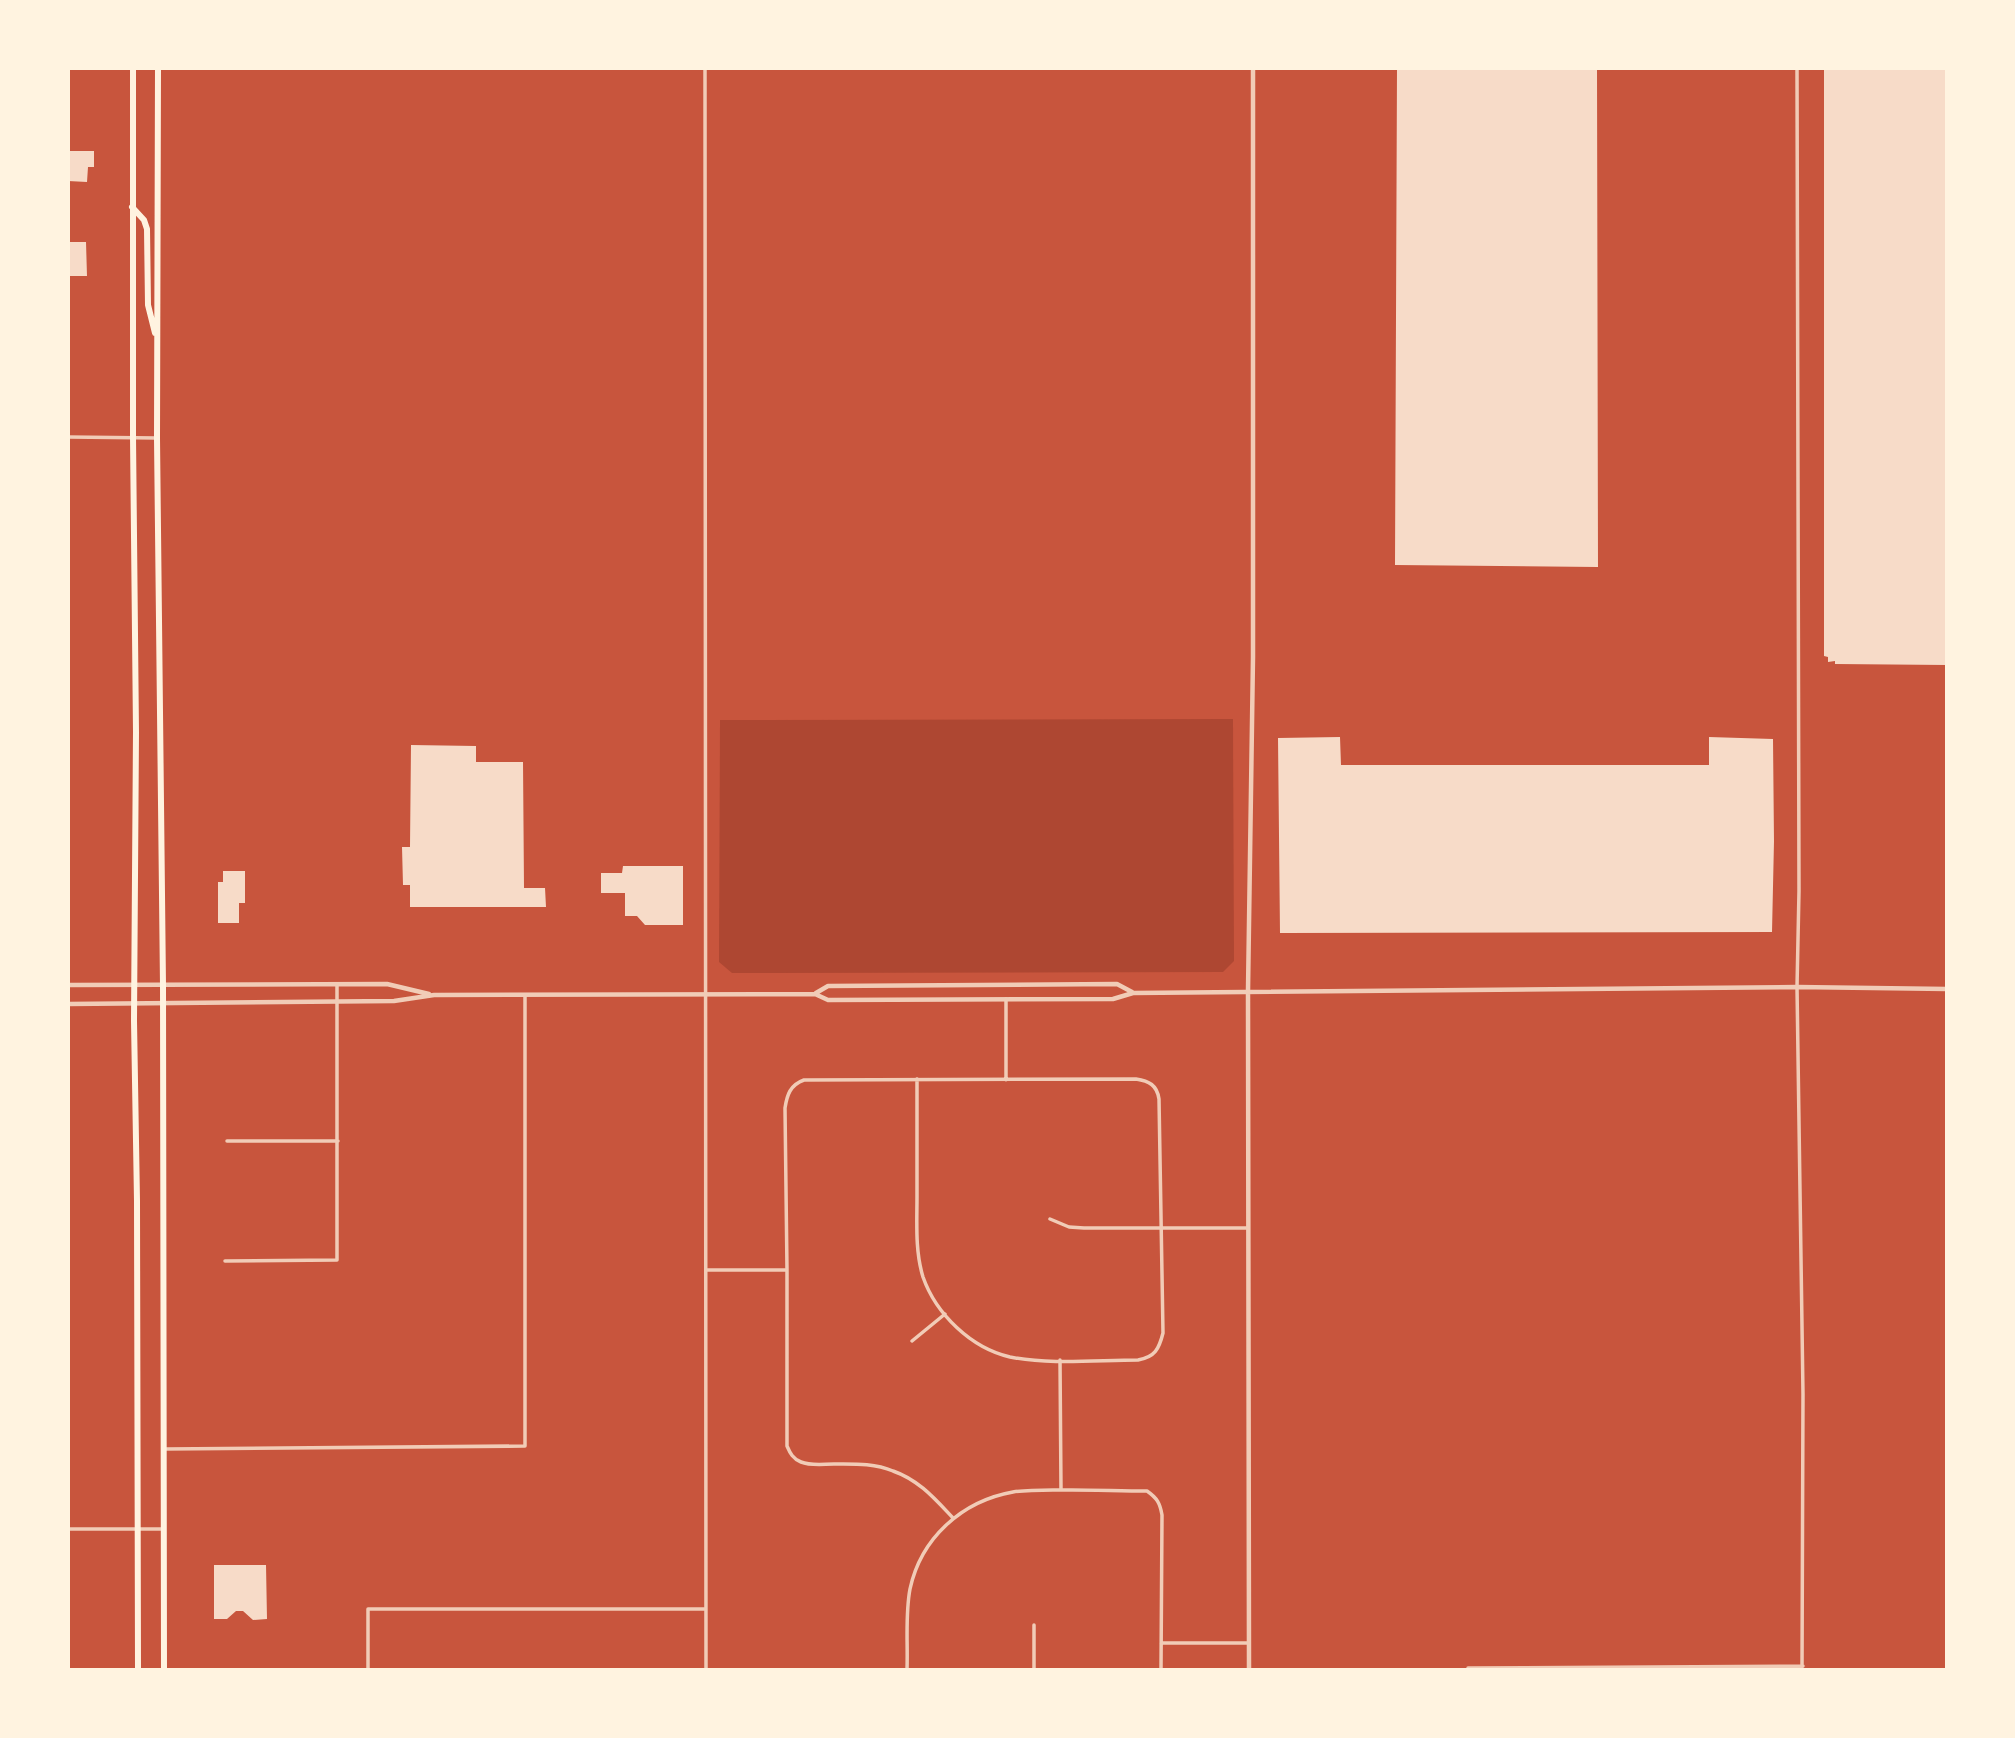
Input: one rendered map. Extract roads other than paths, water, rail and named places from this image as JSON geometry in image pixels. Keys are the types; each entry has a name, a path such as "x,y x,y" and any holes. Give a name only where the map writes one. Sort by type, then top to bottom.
{"main road":[{"path":"133,68 132,437 136,732 138,1670"},
{"path":"158,68 157,438 163,985 164,1670"},
{"path":"132,207 144,220 147,229 148,305 158,342"}],"street":[{"path":"705,68 706,1670"},
{"path":"1250,1670 1248,991 1253,657 1253,68"},
{"path":"1468,1668 1802,1668 1803,1394 1797,987 1797,68"},
{"path":"68,437 157,438"},
{"path":"225,1261 337,1260 337,984"},
{"path":"68,985 387,984 434,995"},
{"path":"815,994 828,986 1117,984 1133,993"},
{"path":"68,1003 394,1001 434,995 815,994 828,1000 1113,999 1133,993 1248,991 1797,987 1947,989"},
{"path":"164,1449 525,1446 525,996"},
{"path":"1006,999 1006,1080"},
{"path":"918,1079 918,1254 923,1275 945,1314 968,1337 993,1352 1024,1359 1138,1360 1153,1356 1158,1349 1163,1333 1160,1099 1154,1086 1136,1079 918,1079 804,1080 790,1089 785,1108 787,1446 795,1459 811,1465 861,1464 895,1471 924,1488 953,1518"},
{"path":"227,1141 338,1141"},
{"path":"1051,1220 1069,1227 1250,1228"},
{"path":"706,1270 787,1270"},
{"path":"912,1341 945,1314"},
{"path":"1060,1360 1061,1490"},
{"path":"907,1670 910,1587 930,1542 953,1518 978,1503 1022,1490 1147,1491 1156,1497 1162,1515 1161,1670"},
{"path":"68,1530 164,1528"},
{"path":"368,1670 368,1609 706,1609"},
{"path":"1034,1625 1034,1670"},
{"path":"1161,1643 1249,1643"}]}
